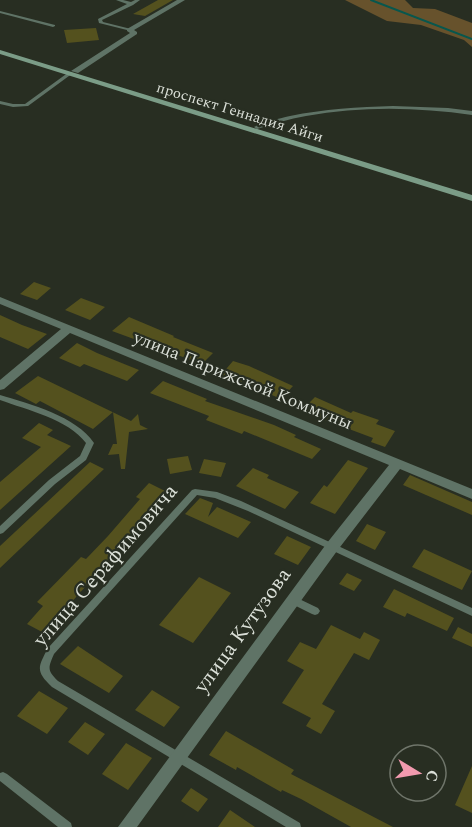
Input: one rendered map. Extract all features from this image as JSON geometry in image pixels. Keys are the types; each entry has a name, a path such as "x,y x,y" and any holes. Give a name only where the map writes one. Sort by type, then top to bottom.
{"main road":[{"name":"проспект Геннадия Айги","path":"0,50 472,193"},
{"name":"проспект Геннадия Айги","path":"73,72 472,198"}],"street":[{"path":"129,30 182,0"},
{"path":"73,72 135,33 129,30"},
{"name":"улица Парижской Коммуны","path":"0,300 472,495"},
{"path":"0,386 68,329"},
{"name":"улица Кутузова","path":"127,827 332,547 398,463"}],"lane":[{"path":"118,0 132,4"},
{"path":"129,30 101,23 100,20 138,0"},
{"path":"0,12 53,26"},
{"path":"0,102 13,106 26,105 73,72"},
{"path":"257,127 276,120 324,111 413,107 472,113"},
{"path":"0,397 74,426 86,435 90,443 83,458 52,482 0,531"},
{"name":"улица Серафимовича","path":"296,827 55,684 46,675 44,665 51,651 188,497 195,492 204,491 222,497 472,612"},
{"path":"293,600 315,610"},
{"path":"3,777 67,827"}],"shaded area":[{"path":"345,0 405,0 413,8 435,9 472,23 472,47 464,40 421,25 387,21"}],"building":[{"path":"158,0 173,0 145,16 133,14"},
{"path":"96,28 99,40 67,43 64,30"},
{"path":"34,282 51,288 37,300 20,294"},
{"path":"81,298 105,307 90,320 65,310"},
{"path":"0,315 47,334 28,349 0,337"},
{"path":"129,317 213,353 202,364 112,331"},
{"path":"77,343 139,370 127,381 84,364 80,367 59,358"},
{"path":"233,361 293,386 281,399 221,375"},
{"path":"38,376 113,412 93,429 40,401 36,404 15,393"},
{"path":"163,381 207,399 205,401 274,425 321,449 312,459 244,431 242,434 206,420 209,416 150,393"},
{"path":"315,397 351,413 353,411 379,420 376,424 395,431 385,447 371,442 373,438 301,411"},
{"path":"113,412 131,421 138,414 140,425 148,429 129,432 125,469 121,469 119,454 108,455 113,444 117,444"},
{"path":"39,423 53,430 47,435 71,446 0,510 0,482 41,447 22,438"},
{"path":"188,456 192,470 170,474 167,459"},
{"path":"204,459 226,463 221,477 199,473"},
{"path":"348,460 368,468 335,514 310,503 324,485 327,487"},
{"path":"90,462 104,469 0,568 0,546"},
{"path":"253,468 269,475 267,478 299,492 285,509 236,486"},
{"path":"410,475 472,502 472,515 403,485"},
{"path":"149,483 169,493 44,633 27,624 43,606 37,602 81,557 86,559 108,536 140,499 136,497"},
{"path":"200,498 213,503 208,517 217,507 251,522 238,538 185,514"},
{"path":"367,524 386,532 375,550 356,541"},
{"path":"287,536 311,547 298,565 274,554"},
{"path":"424,549 472,571 462,590 412,567"},
{"path":"347,573 362,580 354,591 339,584"},
{"path":"199,577 231,593 193,643 159,625"},
{"path":"394,589 454,618 447,631 407,613 405,617 383,607"},
{"path":"331,625 360,639 364,632 380,640 369,660 354,653 322,704 335,711 321,734 306,726 311,718 282,703 304,670 287,661 300,642 316,649"},
{"path":"458,627 472,634 472,647 452,638"},
{"path":"78,646 123,676 109,693 60,664"},
{"path":"152,690 180,707 164,727 135,710"},
{"path":"39,691 68,708 47,734 17,716"},
{"path":"85,722 105,734 88,755 68,742"},
{"path":"226,731 294,770 291,774 393,827 351,827 301,799 282,790 281,792 237,767 236,770 209,755"},
{"path":"126,743 152,758 128,790 102,774"},
{"path":"472,766 472,813 455,805"},
{"path":"191,788 208,799 198,812 181,801"},
{"path":"230,810 255,827 218,827"}],"waterway":[{"path":"371,0 472,39"}]}
